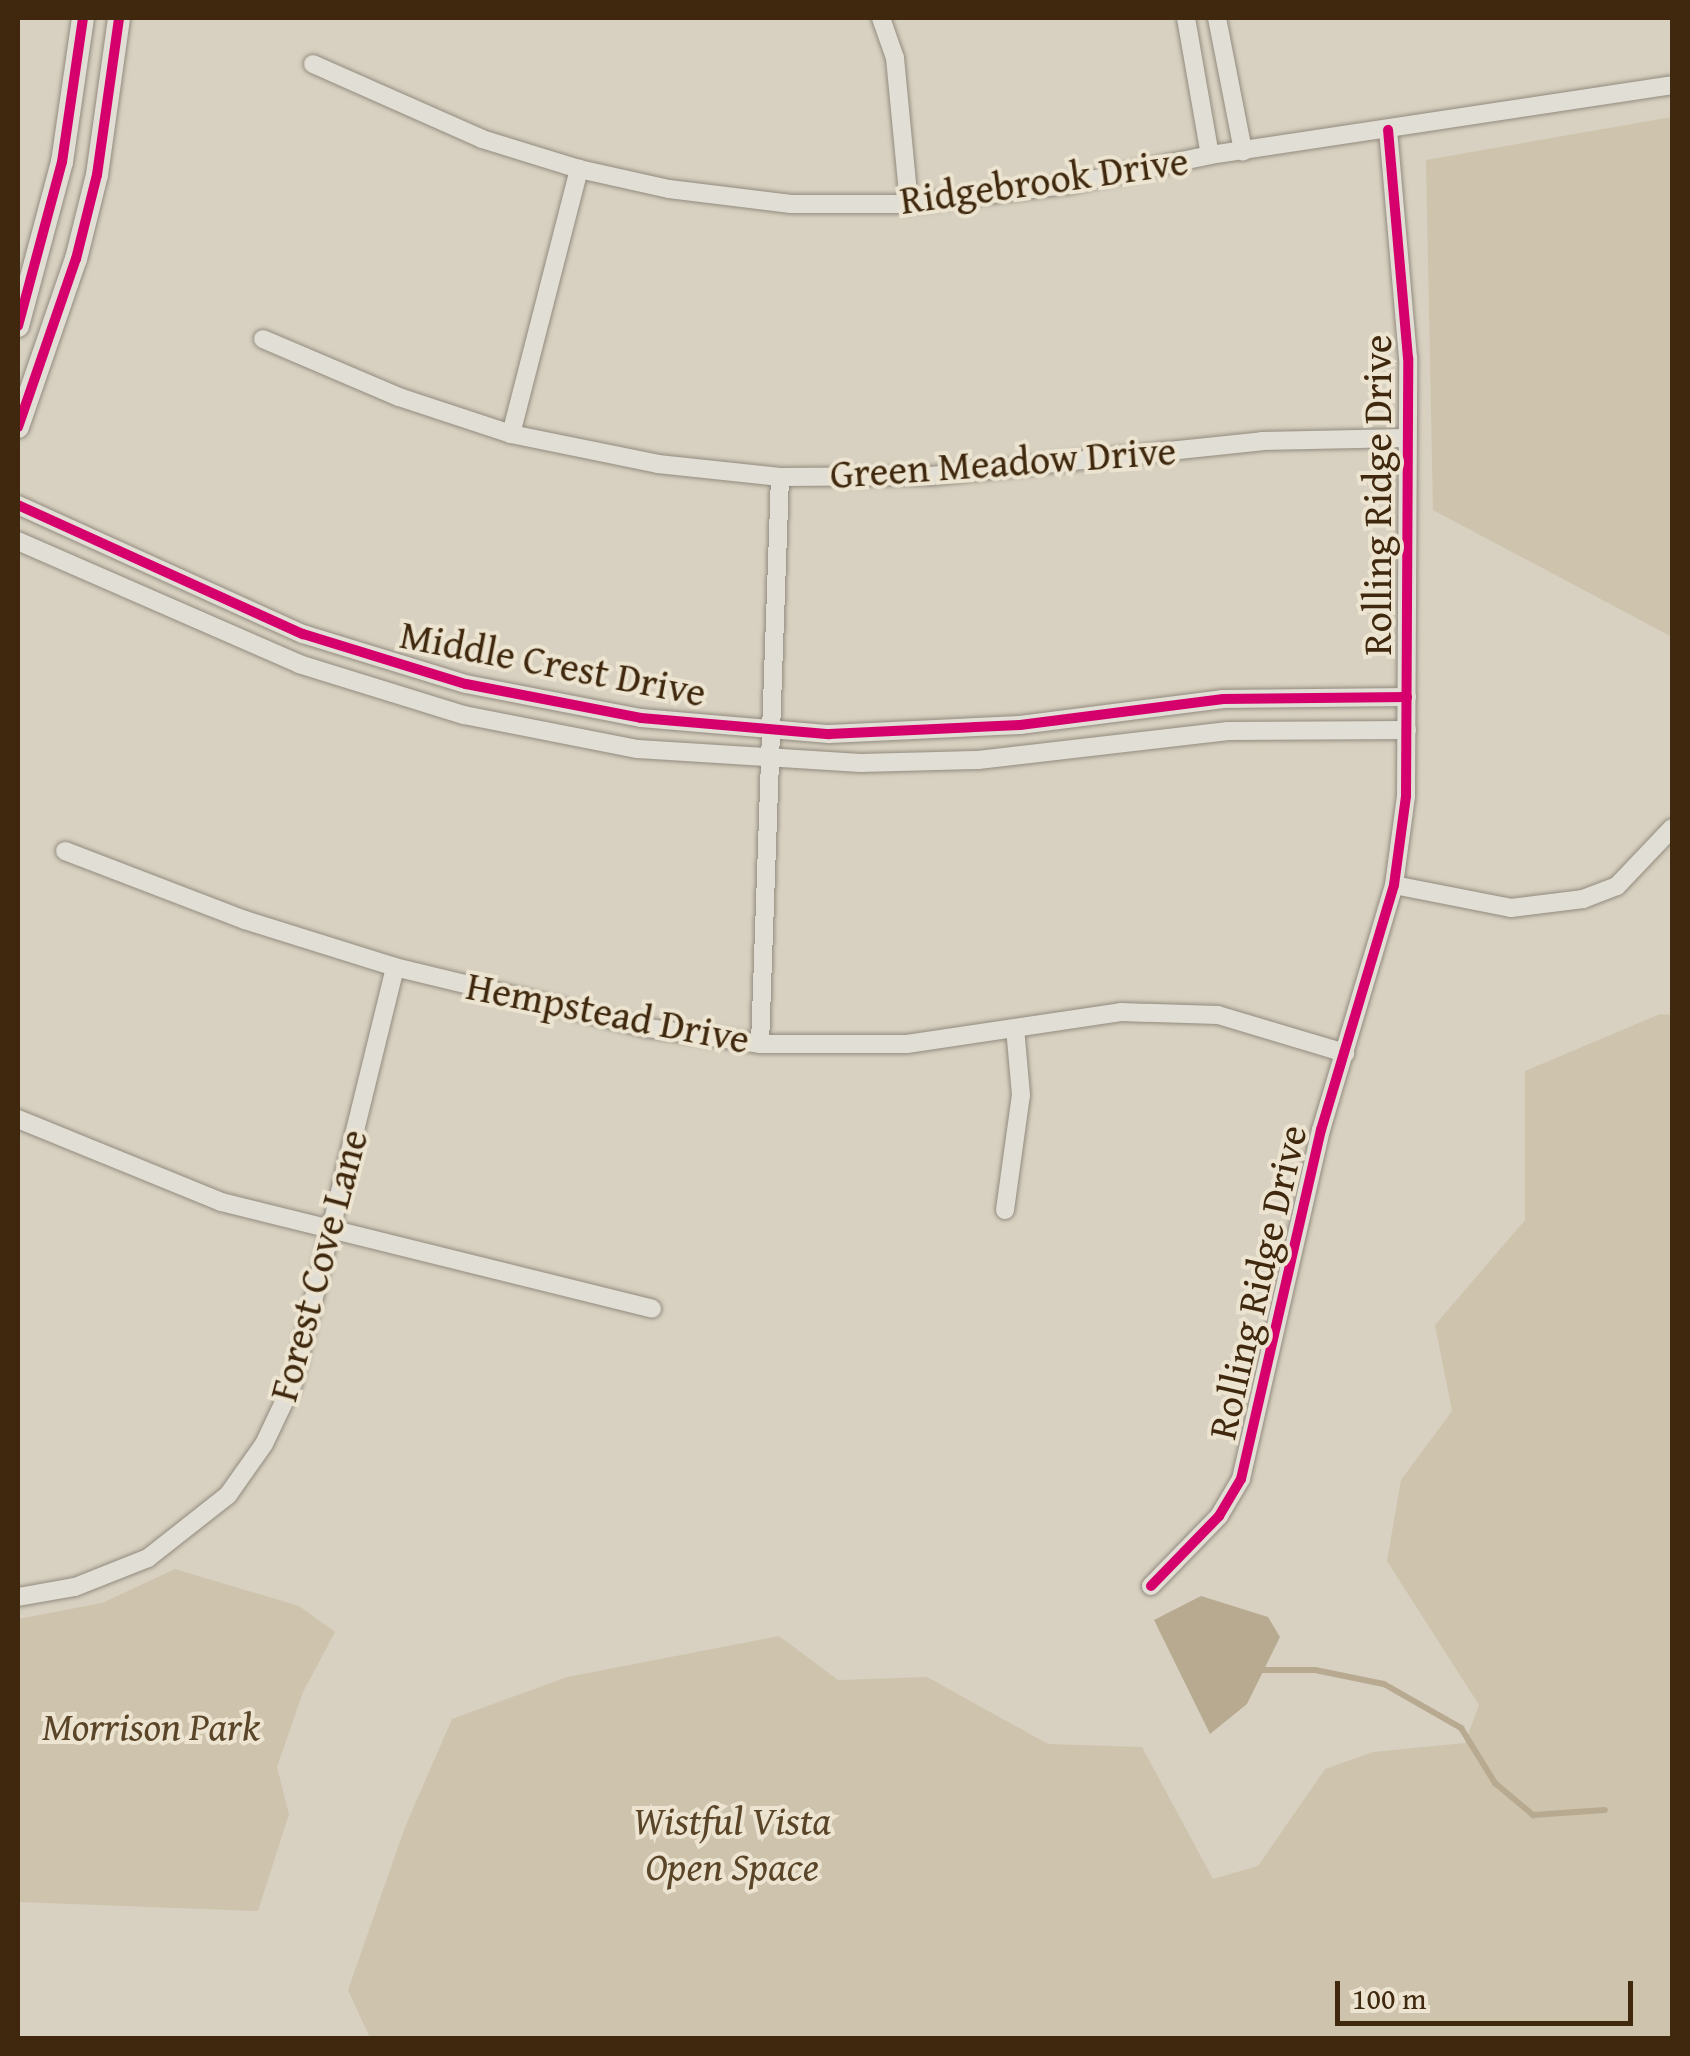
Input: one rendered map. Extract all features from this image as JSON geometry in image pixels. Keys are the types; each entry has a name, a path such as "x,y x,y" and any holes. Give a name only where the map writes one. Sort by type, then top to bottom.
{"main road":[{"path":"18,326 62,162 83,18"},
{"path":"18,427 76,259 97,175 118,18"}],"street":[{"path":"881,18 895,58 909,204"},
{"path":"1186,18 1210,155"},
{"path":"1217,18 1243,151"},
{"name":"Ridgebrook Drive","path":"313,64 482,139 579,168 791,204 909,204 1067,185 1210,155 1672,85"},
{"name":"Rolling Ridge Drive","path":"1151,1586 1220,1516 1241,1478 1321,1130 1394,885 1407,730 1405,273 1388,130"},
{"path":"511,434 579,168"},
{"name":"Green Meadow Drive","path":"263,339 399,397 511,434 658,464 780,477 931,476 1262,441 1405,438"},
{"path":"760,1044 780,477"},
{"name":"Middle Crest Drive","path":"18,505 303,634 412,670 596,711 773,731 967,728 1223,699 1407,697"},
{"name":"Middle Crest Drive","path":"18,541 299,664 403,698 555,734 772,762 978,760 1228,731 1407,730"},
{"name":"Middle Crest Drive","path":"403,698 412,670"},
{"path":"1098,714 1103,744"},
{"path":"1394,885 1511,908 1583,899 1617,886 1672,828"},
{"name":"Hempstead Drive","path":"65,851 245,920 395,966 648,1028 760,1044 907,1044 1121,1012 1218,1015 1345,1053"},
{"name":"Forest Cove Lane","path":"18,1597 75,1587 148,1558 228,1495 264,1444 293,1383 395,966"},
{"path":"1005,1210 1021,1095 1015,1028"},
{"path":"18,1119 180,1188 652,1310"}],"green space":[{"path":"1672,117 1672,637 1433,510 1426,160"},
{"name":"Wistful Vista Open Space","path":"1660,1014 1672,1015 1672,2038 370,2038 348,1990 405,1827 452,1719 567,1677 779,1636 838,1680 927,1677 1048,1744 1142,1747 1213,1879 1258,1866 1325,1769 1373,1752 1465,1743 1479,1705 1387,1561 1401,1480 1452,1411 1435,1325 1525,1220 1525,1071"},
{"name":"Morrison Park","path":"175,1569 299,1606 335,1632 303,1692 277,1767 289,1814 258,1911 18,1902 18,1619 102,1603"}],"shaded area":[{"path":"1201,1596 1268,1617 1280,1637 1247,1704 1210,1734 1154,1620"}],"waterway":[{"path":"1262,1670 1315,1670 1384,1684 1461,1728 1495,1783 1533,1815 1605,1810"}],"cycle path":[{"path":"18,326 62,162 83,18"},
{"path":"18,427 76,259 97,175 119,18"},
{"path":"1151,1586 1219,1516 1241,1479 1321,1130 1394,885 1406,796 1408,358 1388,130"},
{"path":"18,505 303,634 466,684 641,718 829,734 1020,725 1223,699 1407,697"}]}
